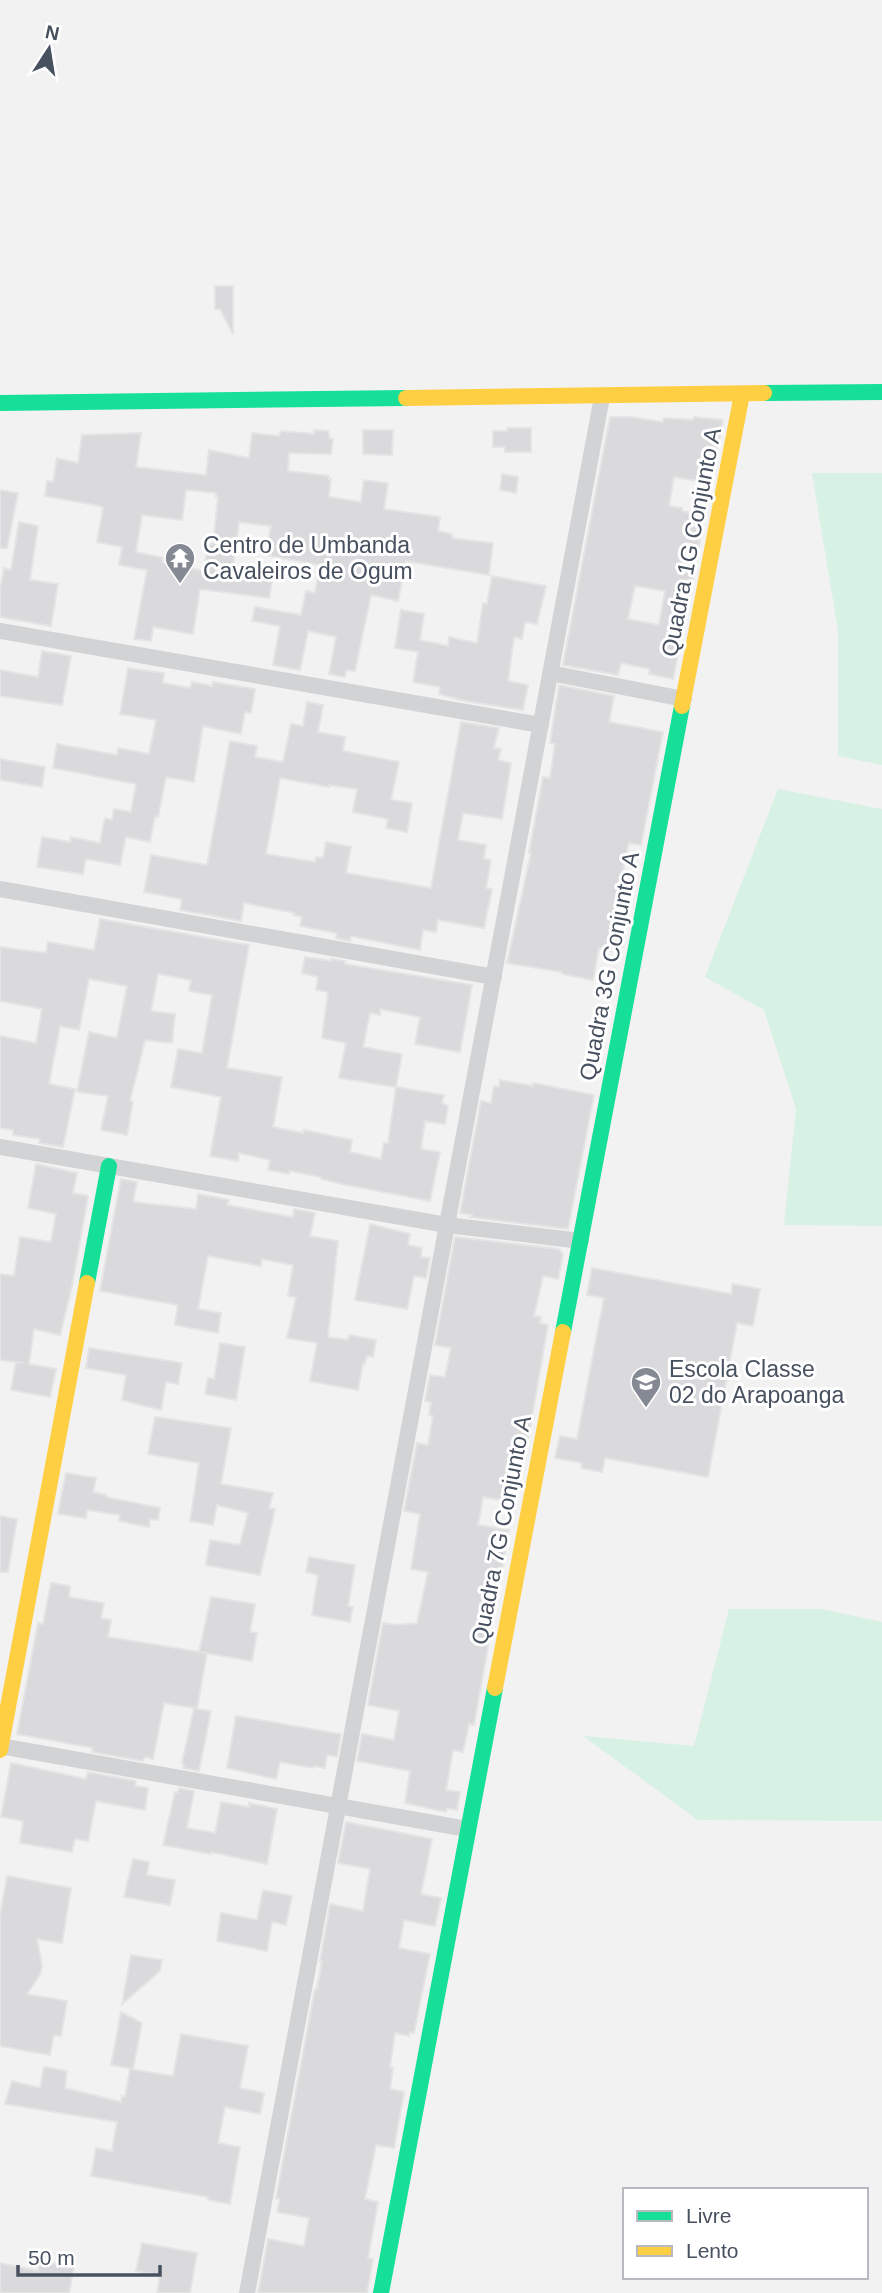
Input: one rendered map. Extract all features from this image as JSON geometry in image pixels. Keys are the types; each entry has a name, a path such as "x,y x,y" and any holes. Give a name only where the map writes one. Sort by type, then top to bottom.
{"street":[{"path":"0,403 882,392"},
{"name":"Quadra 1G Conjunto A","path":"684,699 742,394"},
{"path":"247,2293 602,397"},
{"path":"0,631 541,725"},
{"path":"550,673 684,699"},
{"name":"Quadra 3G Conjunto A","path":"581,1241 684,699"},
{"path":"0,889 494,977"},
{"path":"0,1147 447,1226 581,1241"},
{"path":"109,1166 0,1747 467,1829"},
{"name":"Quadra 7G Conjunto A","path":"381,2293 524,1525 581,1241"}],"green space":[{"path":"812,473 882,473 882,765 838,756 838,630"},
{"path":"778,789 882,809 882,1226 784,1225 796,1109 764,1010 705,977"},
{"path":"729,1609 822,1609 882,1622 882,1821 698,1820 583,1736 694,1746"}],"building":[{"path":"215,286 233,286 233,334 220,309 215,309"},
{"path":"610,417 663,422 664,418 693,420 694,417 723,420 713,469 705,468 703,482 674,477 669,506 702,515 700,541 673,679 649,674 650,669 621,663 618,675 563,665","holes":["635,586 665,591 659,625 628,619"]},
{"path":"508,428 531,428 531,452 505,452 505,447 493,447 493,431 507,431"},
{"path":"314,430 328,431 330,439 333,439 331,454 289,453 288,471 329,476 329,497 361,502 364,480 388,483 384,509 440,517 438,531 452,534 452,538 493,543 489,575 406,561 398,601 371,595 355,671 346,670 345,677 329,674 336,637 308,631 300,670 273,665 280,626 252,621 255,607 301,615 306,591 315,593 320,565 265,555 271,526 239,522 233,565 274,570 269,598 200,589 193,634 153,627 151,641 134,639 147,570 119,565 122,547 97,542 103,508 45,496 47,481 53,482 57,458 78,463 82,435 141,433 136,467 206,475 209,450 249,458 252,433 279,436 281,431 314,434","holes":["186,490 216,493 218,497 213,544 209,544 203,571 162,562 163,558 136,552 142,515 182,520"]},
{"path":"363,430 393,430 392,455 363,454"},
{"path":"502,474 518,477 516,493 500,490"},
{"path":"0,490 18,493 7,548 0,548"},
{"path":"19,522 38,526 30,580 58,584 51,626 0,617 0,589 4,568 11,570"},
{"path":"492,576 546,586 537,624 525,622 522,639 514,637 508,681 528,685 523,710 465,701 439,694 440,687 413,682 418,652 395,648 401,610 424,614 420,640 448,646 449,637 477,643 483,603 487,604"},
{"path":"42,651 71,656 62,705 0,696 0,670 38,677"},
{"path":"128,668 164,673 163,683 190,688 192,682 212,686 213,682 255,689 251,713 245,712 241,734 203,726 194,782 166,777 150,842 126,837 120,865 86,859 83,874 37,867 42,837 70,842 71,837 100,843 105,818 112,820 114,809 131,812 136,784 53,768 57,744 117,755 118,748 149,754 156,720 120,714"},
{"path":"559,685 614,696 609,722 663,732 641,845 629,843 623,870 630,872 625,900 631,901 622,947 613,945 611,951 599,948 593,980 507,963 531,853 543,777 550,778 555,744 550,743"},
{"path":"307,702 323,705 318,732 345,737 343,751 399,762 391,800 412,803 407,832 386,828 388,819 353,812 357,789 280,778 266,854 315,862 316,857 323,858 326,842 351,847 346,873 431,888 461,722 499,728 494,748 501,749 498,760 511,763 502,819 463,813 458,840 486,845 484,859 491,860 486,888 492,889 484,928 438,920 436,932 423,930 420,950 351,936 350,941 336,938 337,933 300,926 302,917 294,915 295,913 244,903 241,921 180,910 182,899 144,892 151,855 207,865 230,741 257,746 255,757 283,762 291,724 303,726"},
{"path":"0,759 45,767 42,787 0,780"},
{"path":"100,919 249,945 227,1068 282,1077 273,1127 352,1140 350,1152 381,1159 384,1143 388,1143 396,1087 444,1095 442,1103 448,1106 445,1124 425,1121 421,1149 440,1152 430,1201 290,1171 289,1174 268,1170 270,1160 239,1153 238,1161 210,1156 221,1097 171,1087 178,1049 202,1053 212,995 189,991 191,980 158,974 151,1011 175,1014 172,1043 145,1040 130,1101 133,1102 127,1135 101,1130 108,1096 77,1092 89,1032 117,1038 127,986 89,979 79,1030 60,1026 49,1084 75,1089 63,1147 39,1143 40,1139 13,1135 13,1130 0,1128 0,1036 36,1043 42,1009 0,1001 0,947 46,953 48,942 94,950"},
{"path":"305,957 345,961 345,964 472,985 460,1052 415,1044 420,1017 380,1009 380,1015 370,1013 363,1047 402,1054 396,1087 339,1078 346,1043 322,1038 328,992 316,990 318,977 302,973"},
{"path":"500,1080 533,1086 533,1083 594,1095 568,1229 470,1217 472,1215 460,1213 481,1101 491,1103 494,1086 499,1087"},
{"path":"36,1164 77,1173 73,1193 88,1196 60,1335 34,1329 29,1364 56,1369 50,1397 11,1390 16,1362 0,1360 0,1274 14,1276 20,1237 51,1242 56,1214 28,1208"},
{"path":"121,1179 137,1182 133,1202 196,1209 198,1194 229,1200 227,1205 293,1217 294,1209 315,1213 310,1236 338,1241 328,1337 348,1340 349,1335 376,1340 373,1357 367,1356 365,1364 363,1363 358,1390 310,1381 317,1343 287,1338 296,1297 288,1296 293,1265 262,1259 261,1266 208,1256 198,1309 221,1313 218,1333 175,1325 178,1305 100,1291"},
{"path":"370,1224 410,1234 408,1245 422,1248 421,1257 430,1258 426,1278 414,1276 407,1309 355,1300"},
{"path":"455,1237 559,1249 563,1255 558,1279 543,1276 534,1316 541,1317 540,1323 548,1325 527,1445 518,1443 507,1501 483,1497 478,1525 509,1530 474,1725 469,1724 463,1752 453,1750 446,1790 460,1792 457,1810 447,1808 446,1812 405,1803 410,1771 357,1761 362,1734 394,1740 399,1711 368,1705 383,1623 417,1623 428,1572 411,1569 420,1514 404,1511 417,1443 428,1445 433,1416 429,1415 431,1402 425,1401 430,1375 445,1377 451,1348 435,1345"},
{"path":"592,1268 732,1294 732,1284 760,1289 753,1326 737,1323 708,1477 605,1458 602,1472 581,1468 582,1463 555,1458 560,1436 577,1439 604,1298 587,1295"},
{"path":"220,1343 245,1347 236,1400 205,1394 208,1378 214,1379"},
{"path":"89,1348 182,1363 178,1384 166,1382 161,1410 122,1400 126,1375 86,1368"},
{"path":"155,1417 231,1428 221,1484 273,1493 269,1508 275,1509 260,1575 206,1565 210,1540 240,1545 248,1513 217,1505 213,1525 190,1521 199,1463 148,1454"},
{"path":"66,1473 96,1478 93,1492 106,1497 160,1508 158,1520 150,1519 149,1527 119,1521 120,1515 87,1510 86,1518 58,1514"},
{"path":"0,1516 17,1519 8,1572 0,1572"},
{"path":"309,1557 355,1565 348,1606 353,1607 350,1622 312,1615 318,1575 306,1572"},
{"path":"51,1583 70,1586 69,1597 104,1603 101,1618 111,1620 108,1637 207,1653 197,1709 211,1711 199,1771 183,1768 182,1763 194,1708 164,1703 153,1759 145,1757 143,1761 92,1752 93,1748 17,1734 38,1623 43,1624"},
{"path":"211,1597 255,1604 250,1632 257,1633 252,1661 199,1652"},
{"path":"236,1716 341,1734 337,1757 327,1755 325,1768 280,1762 276,1779 227,1768"},
{"path":"11,1763 86,1779 88,1772 136,1781 135,1786 148,1788 145,1810 96,1801 88,1841 75,1839 72,1852 20,1843 23,1821 1,1817"},
{"path":"179,1788 194,1791 187,1828 215,1833 221,1802 249,1807 249,1803 277,1809 267,1864 163,1845 175,1792 178,1793"},
{"path":"346,1822 432,1839 421,1894 441,1898 435,1926 404,1920 399,1948 430,1954 414,2033 410,2032 409,2036 395,2033 390,2089 404,2092 394,2148 376,2145 365,2199 378,2202 368,2258 373,2259 367,2293 258,2293 268,2239 304,2246 309,2218 277,2212 280,2199 276,2198 317,1989 330,1904 363,1911 370,1869 338,1863"},
{"path":"133,1859 149,1862 147,1875 175,1880 170,1905 124,1897"},
{"path":"7,1876 71,1888 62,1943 37,1939 41,1973 27,1994 67,2001 61,2036 54,2035 50,2055 0,2046 0,1916"},
{"path":"263,1890 292,1896 286,1925 272,1922 267,1951 217,1941 221,1913 257,1920"},
{"path":"131,1955 162,1960 160,1971 122,2004"},
{"path":"121,2012 142,2023 133,2069 111,2065"},
{"path":"181,2034 248,2046 240,2088 264,2093 260,2114 225,2107 218,2143 240,2147 230,2204 208,2200 208,2197 91,2176 96,2148 112,2151 117,2122 5,2104 12,2081 40,2088 44,2067 67,2071 65,2088 121,2102 122,2096 125,2097 130,2069 173,2076"},
{"path":"142,2243 197,2253 190,2293 157,2293 160,2275 136,2271"},
{"path":"40,2261 74,2267 69,2293 0,2293 0,2263 38,2271"}],"traffic: fast":[{"path":"764,393 882,392"},
{"path":"0,403 406,398"},
{"path":"563,1332 682,706"},
{"path":"87,1283 109,1166"},
{"path":"381,2293 495,1688"}],"traffic: slow":[{"path":"406,398 764,393"},
{"path":"682,706 742,394"},
{"path":"0,1750 87,1283"},
{"path":"495,1688 563,1332"}],"place":[{"name":"Centro de Umbanda Cavaleiros de Ogum","path":"180,585"},
{"name":"Escola Classe 02 do Arapoanga","path":"646,1409"}]}
